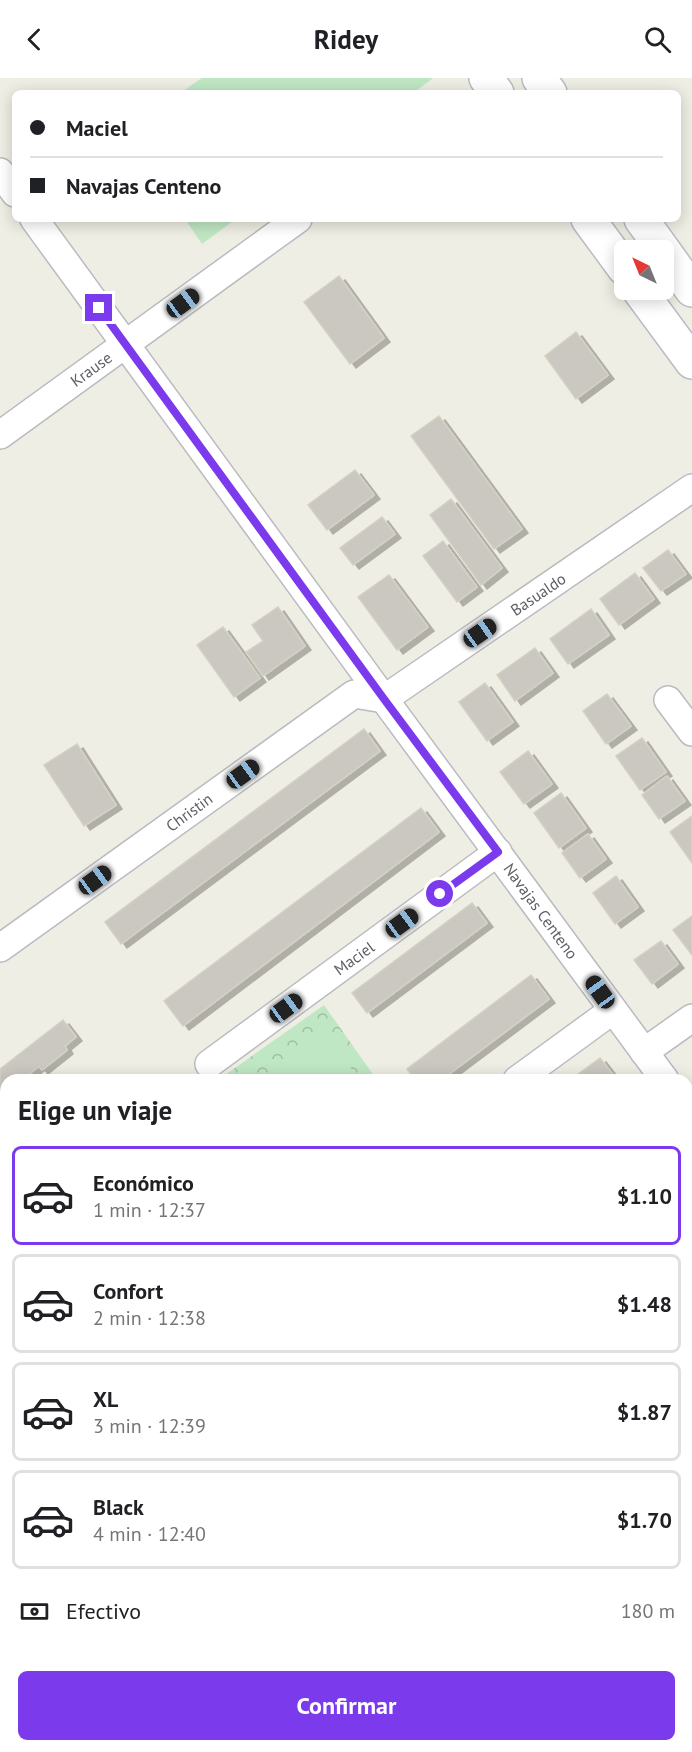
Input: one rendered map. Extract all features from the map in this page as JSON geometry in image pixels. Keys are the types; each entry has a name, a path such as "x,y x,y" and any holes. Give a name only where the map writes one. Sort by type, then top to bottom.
{"main road":[{"path":"590,222 614,254"},
{"path":"643,222 692,290"},
{"path":"646,300 692,362"}],"street":[{"path":"0,172 12,189"},
{"name":"Navajas Centeno","path":"36,222 660,1074"},
{"name":"Krause","path":"0,435 294,222"},
{"name":"Basualdo","path":"384,699 692,488"},
{"name":"Christin","path":"0,948 354,694 384,699"},
{"path":"668,699 692,732"},
{"name":"Maciel","path":"209,1064 498,852"},
{"path":"525,1074 613,1010"},
{"path":"644,1052 692,1018"}],"green space":[{"path":"202,78 432,78 417,90 184,90"},
{"path":"187,222 232,222 202,244"},
{"path":"324,1005 373,1074 226,1074"},
{"path":"327,1033 355,1074 267,1074"}],"building":[{"path":"339,276 384,338 350,364 304,302"},
{"path":"576,332 608,375 576,399 545,356"},
{"path":"439,416 522,529 494,549 411,436"},
{"path":"355,470 374,495 327,530 308,505"},
{"path":"451,499 502,568 481,585 430,515"},
{"path":"382,517 395,534 353,565 340,548"},
{"path":"443,541 477,587 457,602 423,556"},
{"path":"668,550 686,574 661,591 643,568"},
{"path":"635,573 654,599 619,625 600,599"},
{"path":"389,575 428,627 397,650 358,597"},
{"path":"278,607 305,646 263,676 246,652 263,641 252,625"},
{"path":"591,609 609,635 568,664 550,639"},
{"path":"223,627 260,678 234,697 197,645"},
{"path":"535,648 553,673 515,701 497,675"},
{"path":"485,683 513,722 487,741 459,702"},
{"path":"607,694 631,726 606,744 583,711"},
{"path":"364,729 380,751 121,944 105,922"},
{"path":"642,738 666,772 640,790 616,756"},
{"path":"77,744 116,805 84,826 44,765"},
{"path":"528,751 552,784 524,804 500,772"},
{"path":"667,776 685,801 659,819 642,795"},
{"path":"561,793 586,828 559,848 534,813"},
{"path":"421,808 439,832 183,1026 164,1001"},
{"path":"692,816 692,863 670,832"},
{"path":"588,834 606,859 580,878 562,853"},
{"path":"616,876 638,907 615,924 593,893"},
{"path":"472,903 487,923 367,1013 352,993"},
{"path":"692,916 692,955 673,930"},
{"path":"661,941 678,964 652,984 634,960"},
{"path":"531,975 549,999 449,1074 411,1074 407,1069"},
{"path":"63,1020 76,1037 65,1046 67,1050 42,1070 39,1066 29,1074 0,1074 0,1069"},
{"path":"600,1058 612,1074 578,1074"}],"route":[{"path":"99,308 498,852 440,894"}]}
